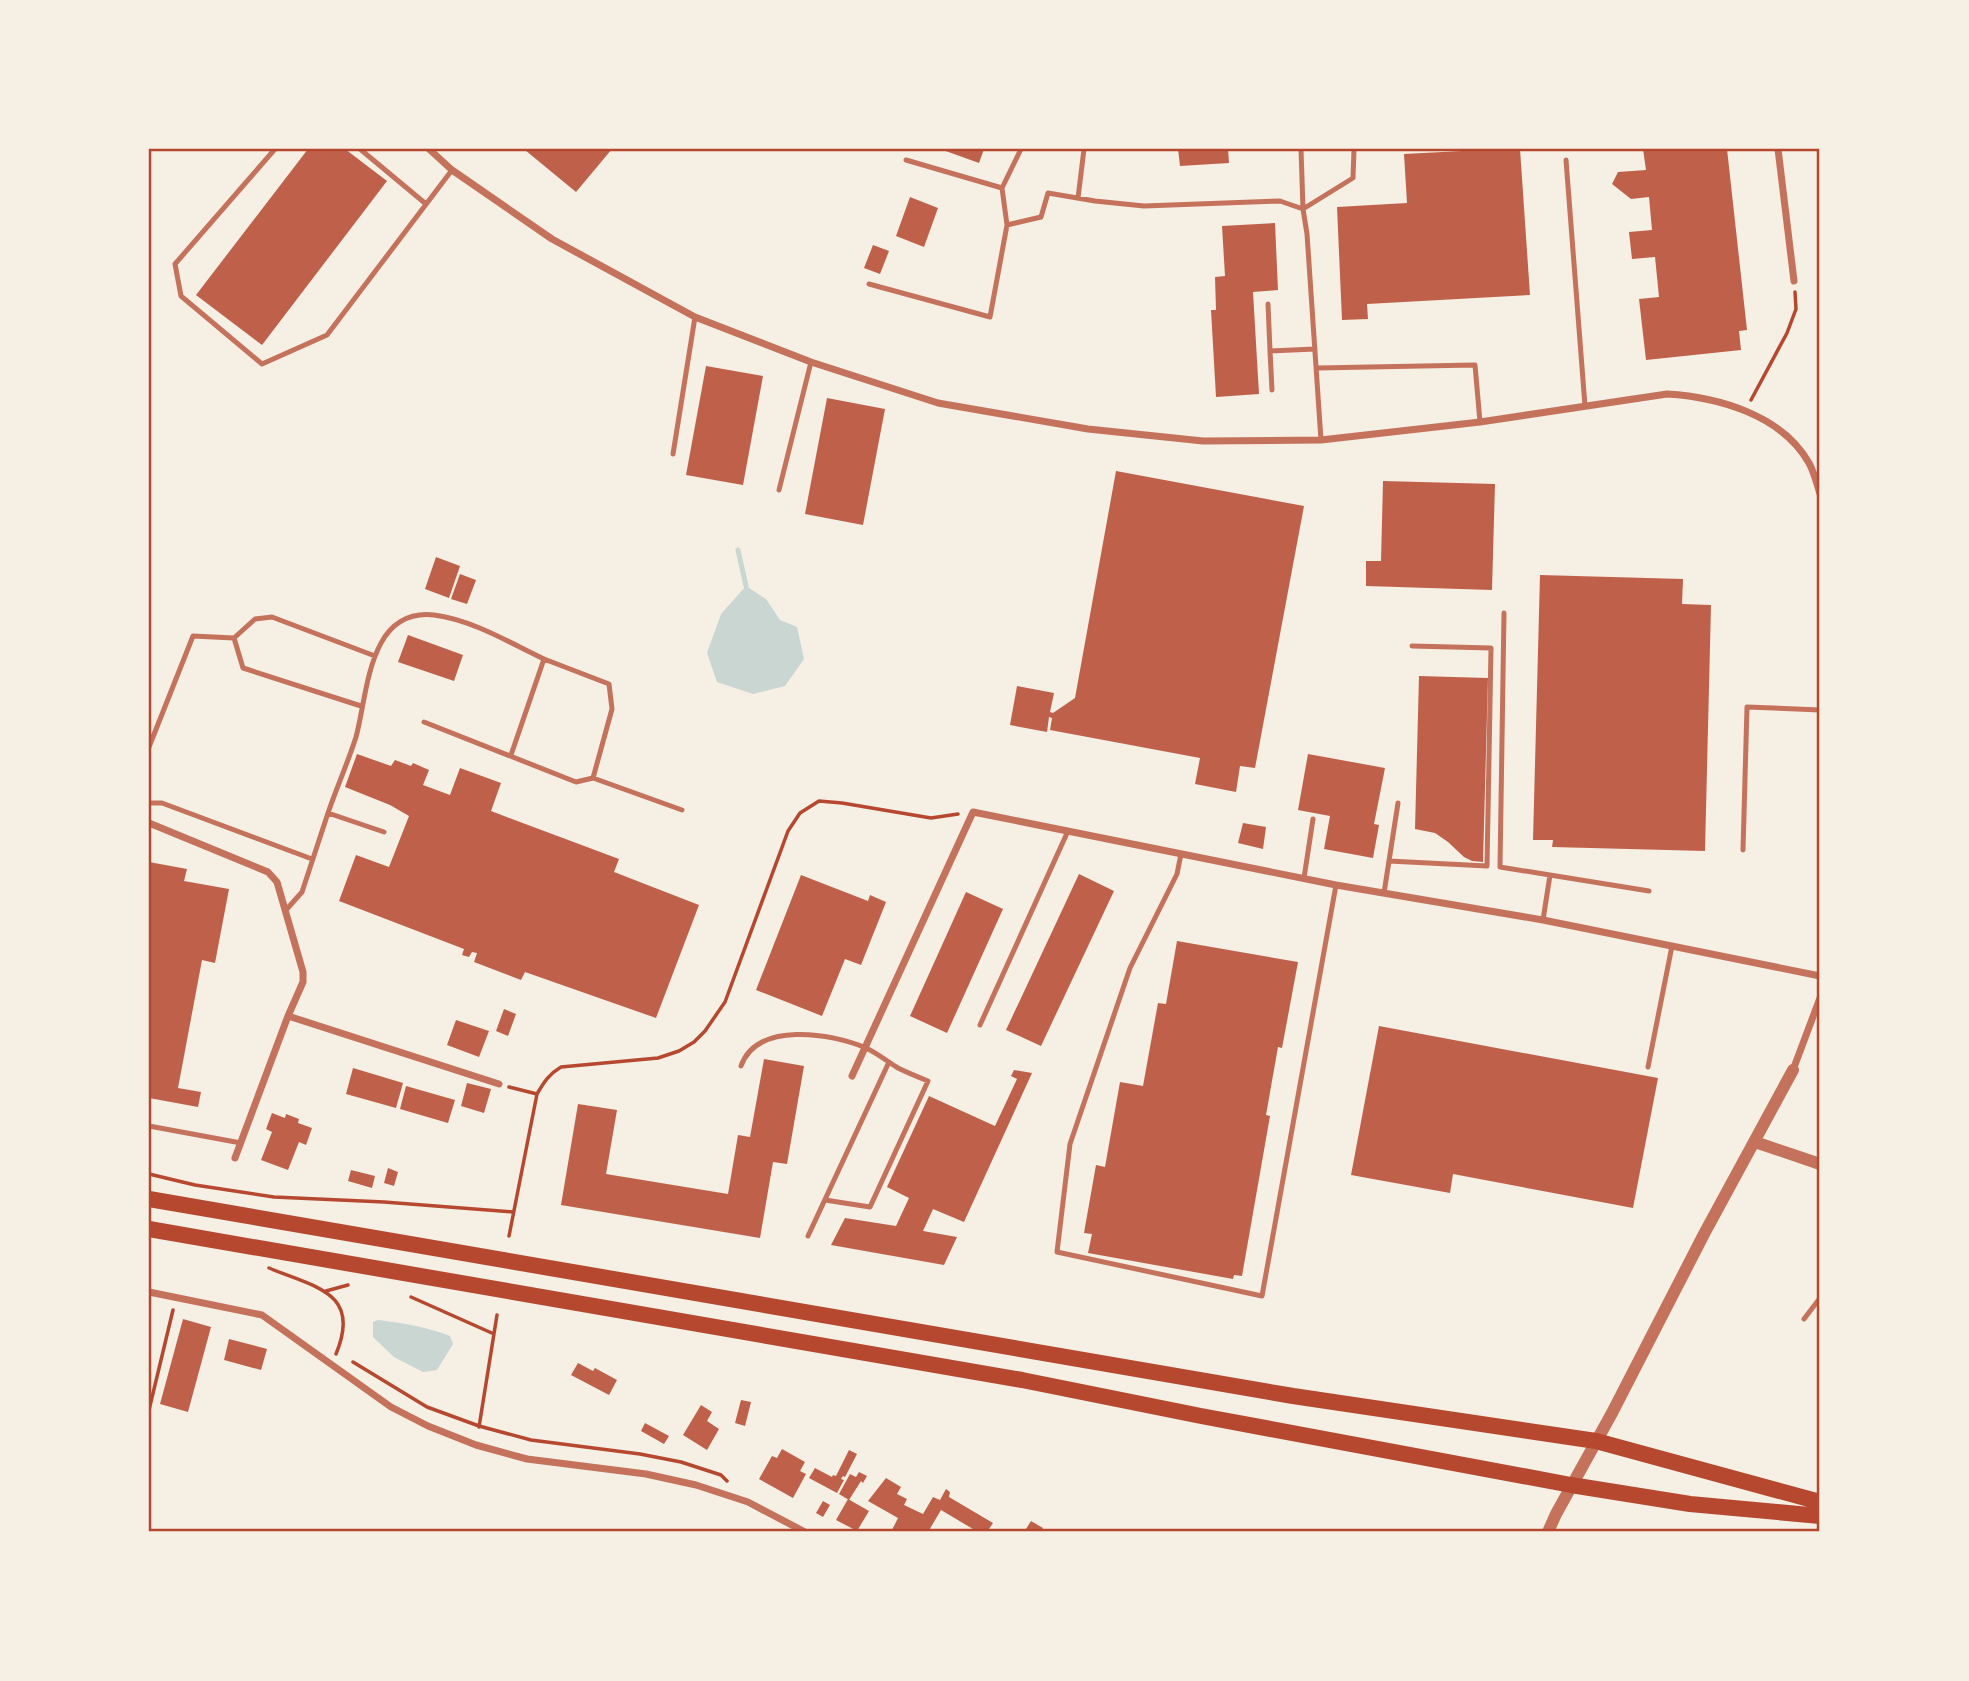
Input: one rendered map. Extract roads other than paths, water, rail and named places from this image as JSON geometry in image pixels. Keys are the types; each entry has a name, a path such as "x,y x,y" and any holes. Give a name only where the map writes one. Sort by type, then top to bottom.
{"main road":[{"path":"149,1199 1265,1392 1596,1441 1820,1502"},
{"path":"149,1229 1023,1380 1571,1485 1690,1504 1820,1516"}],"street":[{"path":"429,149 453,170 552,239 695,317 811,362 938,402 1088,429 1203,440 1321,440 1480,422 1667,394 1696,396 1745,411 1784,434 1809,463 1820,494"},
{"path":"1778,149 1794,281"},
{"path":"852,1076 973,812 1336,885 1543,920 1820,975"},
{"path":"149,823 268,872 277,882 303,972 303,982 235,1158"},
{"path":"1548,1532 1793,1070 1820,998"},
{"path":"288,1016 499,1084"},
{"path":"1755,1142 1820,1164"},
{"path":"149,1292 262,1315 391,1407 428,1426 476,1445 527,1459 646,1474 696,1485 748,1502 806,1532"}],"lane":[{"path":"275,149 174,264 181,296 262,364 327,335 453,170"},
{"path":"360,149 426,204"},
{"path":"869,284 990,317 1007,225 1002,188 1021,149"},
{"path":"1078,198 1084,149"},
{"path":"1301,149 1303,209 1321,440"},
{"path":"1303,209 1353,178 1354,149"},
{"path":"906,160 1002,188"},
{"path":"1566,160 1585,407"},
{"path":"1007,225 1041,217 1048,193 1144,206 1280,201 1303,209"},
{"path":"1268,304 1272,390"},
{"path":"673,454 695,317"},
{"path":"1270,351 1315,349"},
{"path":"779,490 811,362"},
{"path":"1317,368 1475,365 1480,422"},
{"path":"1504,613 1500,867 1649,891"},
{"path":"286,910 302,892 356,734 361,706 379,645 402,620 433,615 468,624 544,659 609,684 612,709 593,778"},
{"path":"149,747 193,636 234,638 255,619 271,617 375,656"},
{"path":"234,638 243,668 361,706"},
{"path":"1389,862 1487,866 1491,648 1412,646"},
{"path":"511,755 544,659"},
{"path":"1743,850 1747,707 1820,710"},
{"path":"424,722 576,782 593,778 682,810"},
{"path":"149,803 162,803 312,859"},
{"path":"1384,893 1398,803"},
{"path":"328,813 384,832"},
{"path":"1304,878 1313,819"},
{"path":"980,1025 1068,831"},
{"path":"1181,854 1177,874 1130,968 1070,1144 1057,1252 1262,1296 1336,885"},
{"path":"1543,920 1550,875"},
{"path":"1648,1067 1672,946"},
{"path":"741,1066 750,1049 774,1037 809,1035 865,1048 928,1081 870,1207 825,1200"},
{"path":"808,1236 889,1062"},
{"path":"149,1126 241,1143"},
{"path":"1804,1318 1820,1298"}],"waterway":[{"path":"738,550 746,586"}]}
